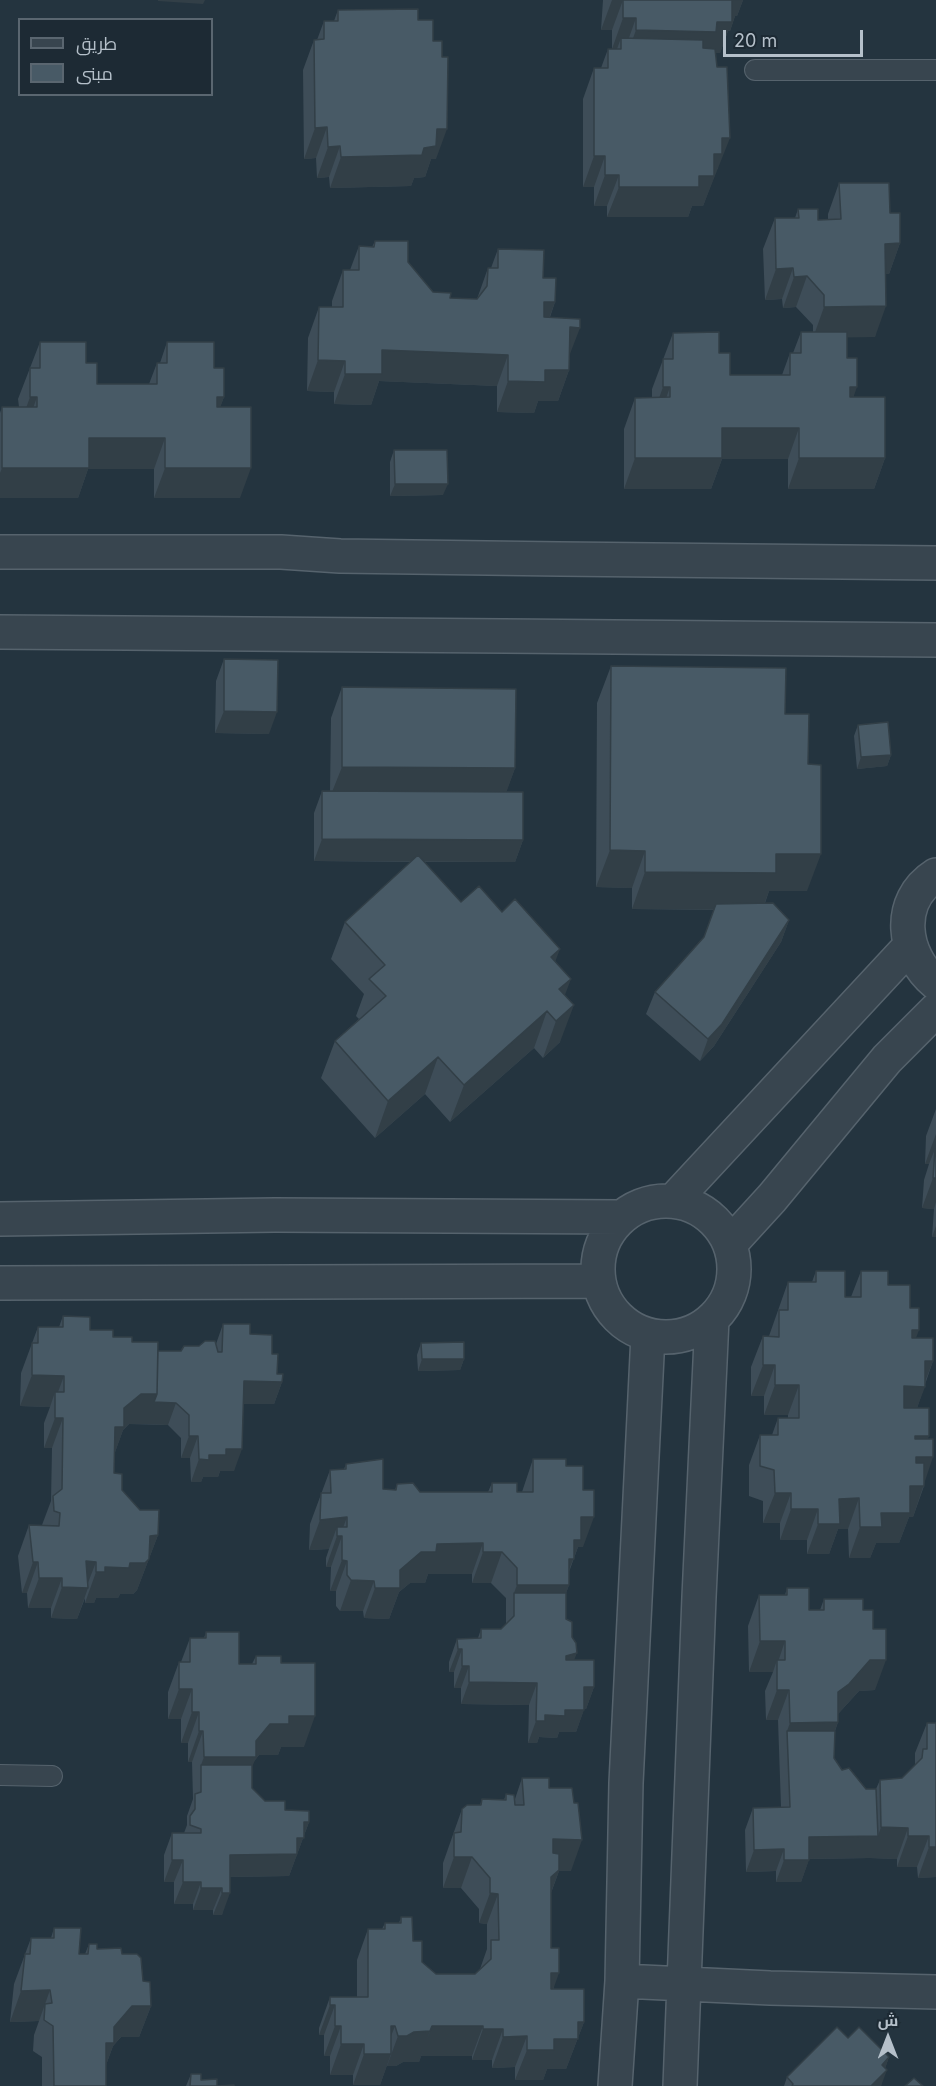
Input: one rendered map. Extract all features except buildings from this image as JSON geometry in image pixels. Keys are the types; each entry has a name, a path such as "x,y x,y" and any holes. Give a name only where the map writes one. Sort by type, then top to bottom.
{"street":[{"path":"0,552 281,552 538,559 936,563"},
{"path":"0,632 936,640"},
{"path":"936,875 918,892 910,909 907,928 910,946 916,961 936,983"},
{"path":"673,1201 910,946"},
{"path":"730,1244 772,1198 887,1059 936,1010"},
{"path":"659,1201 673,1201 707,1214 720,1227 730,1244 735,1264 733,1284 725,1303 712,1319 698,1329 682,1336 648,1335 627,1324 611,1309 603,1295 599,1281 597,1267 599,1253 612,1227 633,1209 659,1201"},
{"path":"0,1219 275,1215 622,1217"},
{"path":"0,1283 599,1281"},
{"path":"680,2086 712,1319"},
{"path":"615,2086 622,1981 626,1783 648,1335"},
{"path":"622,1981 936,1992"}],"lane":[{"path":"755,70 936,70"},
{"path":"0,1775 52,1776"}]}
